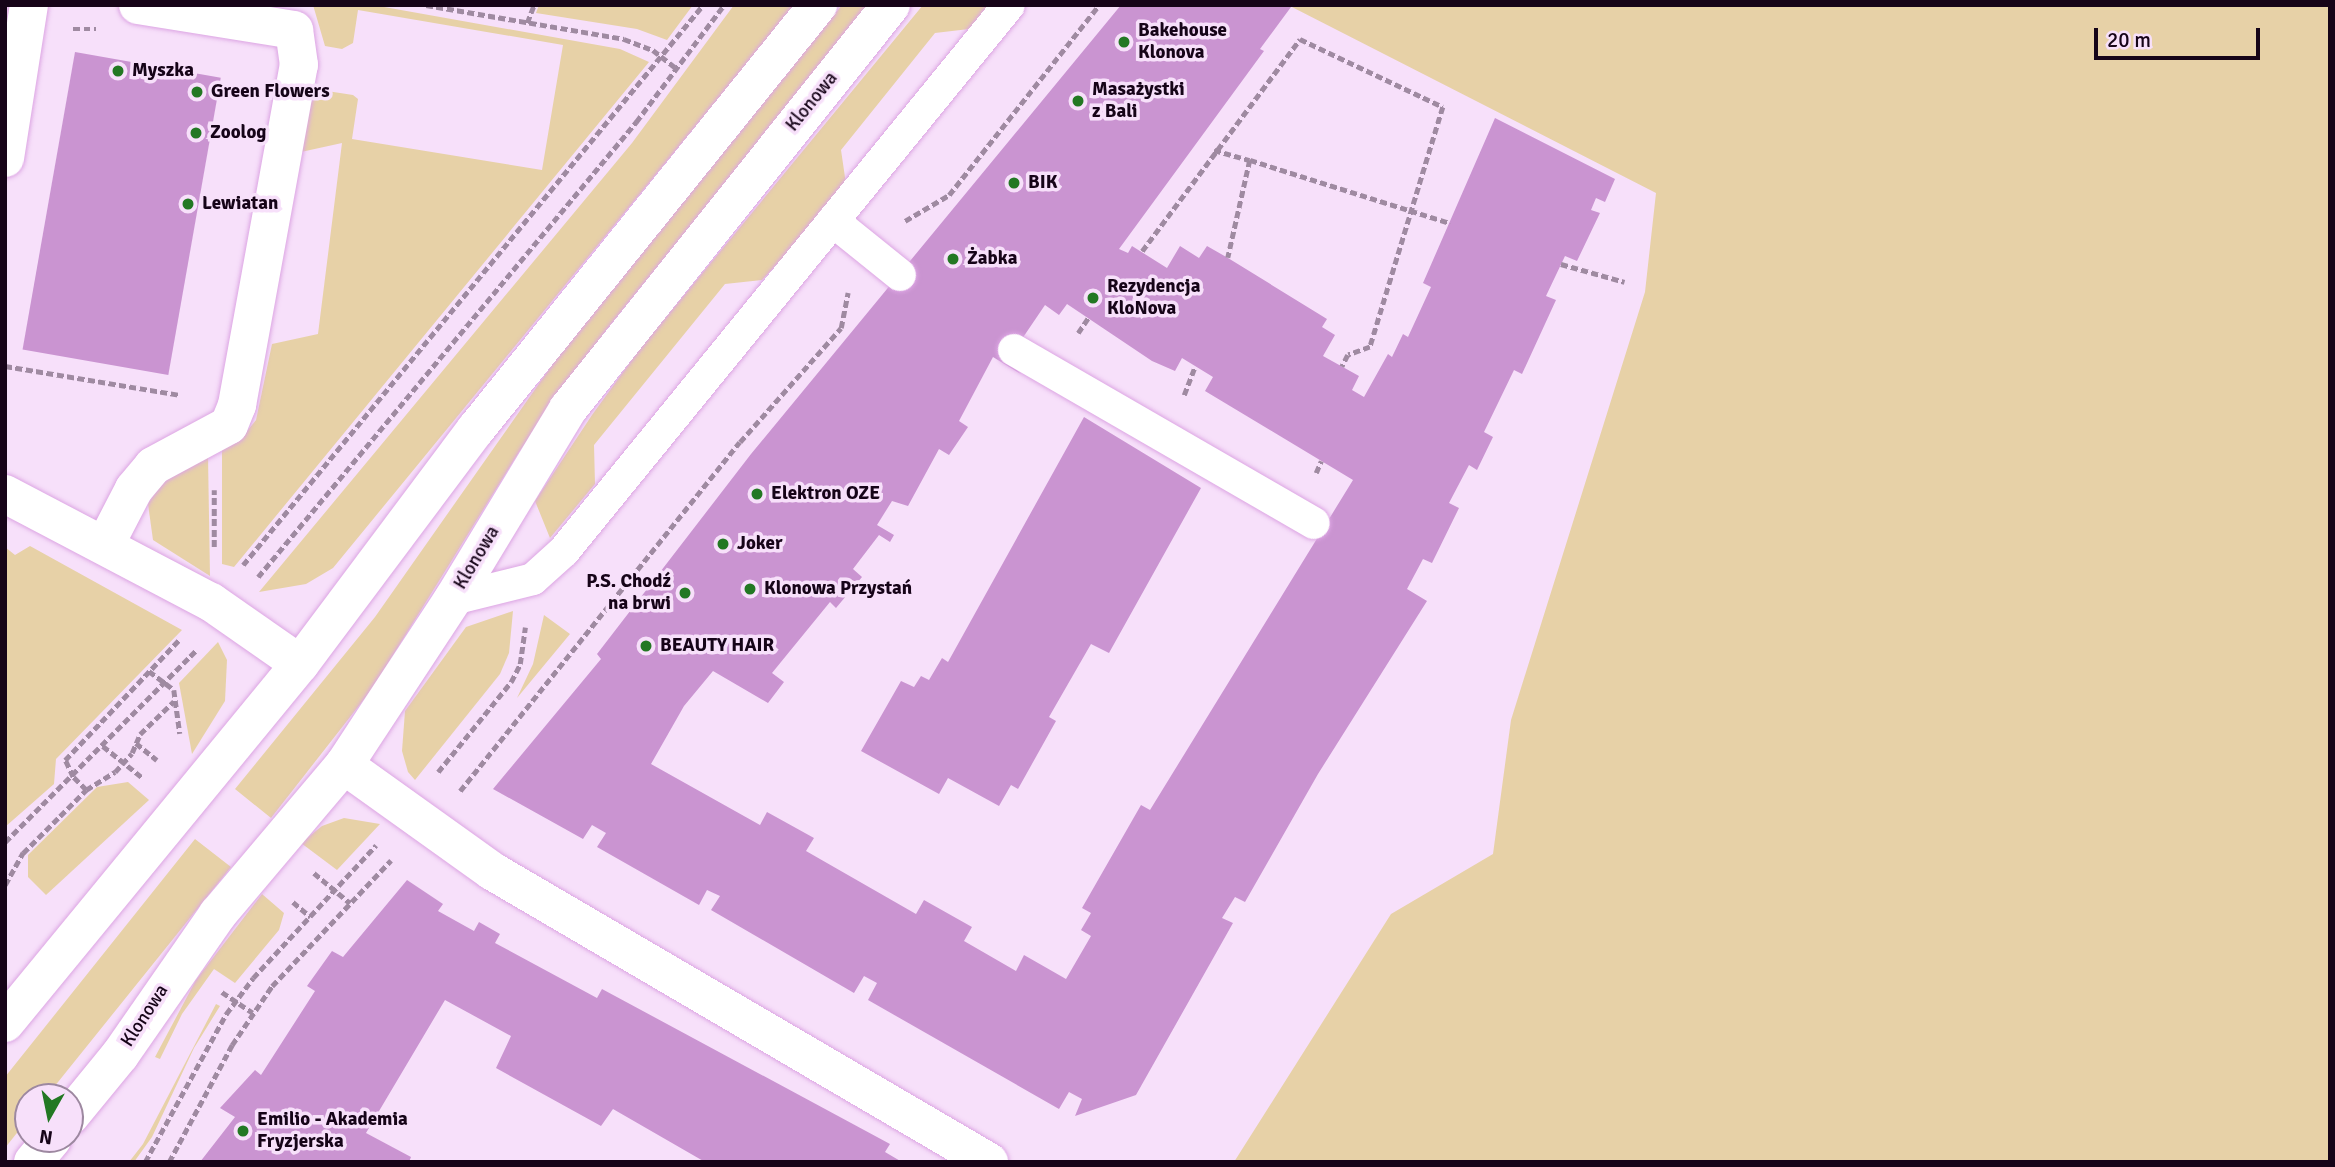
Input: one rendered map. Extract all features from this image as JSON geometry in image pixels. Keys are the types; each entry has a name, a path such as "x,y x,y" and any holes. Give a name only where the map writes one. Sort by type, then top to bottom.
{"street":[{"path":"5,158 29,5"},
{"path":"105,545 134,489 153,466 216,436 229,425 237,405 299,65 294,30 138,5"},
{"path":"5,1023 300,664 476,429 818,5"},
{"name":"Klonowa","path":"84,1099 120,1055 169,978 218,914 344,765 453,599 568,409 891,5"},
{"path":"5,494 211,602 300,664"},
{"path":"344,765 492,871 989,1162"}],"lane":[{"path":"453,599 533,579 564,551 1009,5"},
{"path":"833,221 900,275"},
{"path":"1014,350 1314,523"}],"path":[{"path":"426,5 624,39 662,57 675,67"},
{"path":"527,23 534,5"},
{"path":"241,567 703,5"},
{"path":"256,579 636,122 724,5"},
{"path":"454,798 740,442 841,328 849,291 873,252 895,227 949,195 1099,5"},
{"path":"1142,251 1214,150 1300,39 1443,107 1370,347 1348,355 1342,367"},
{"path":"1214,150 1450,223"},
{"path":"1228,258 1250,160"},
{"path":"1561,264 1625,282"},
{"path":"5,366 237,405"},
{"path":"214,525 214,555"},
{"path":"436,776 515,673 533,579"},
{"path":"86,790 73,777 65,760 183,637"},
{"path":"5,842 73,777 202,644"},
{"path":"5,885 23,853 86,790 123,762 140,734 174,701 174,690 149,671"},
{"path":"103,746 149,783"},
{"path":"145,1162 226,1014 253,978 381,839"},
{"path":"169,1162 241,1030 272,986 390,860 400,857"},
{"path":"309,870 349,903"}],"shaded area":[{"path":"313,5 373,5 620,49 649,62 234,567 222,564 222,450 240,440 256,420 272,344 318,334 342,143 301,152 310,103 327,91 353,95 358,99 352,139 542,170 563,45 358,10 353,43 342,49 325,46"},
{"path":"539,5 693,5 667,40 637,29 536,13"},
{"path":"734,5 795,5 333,568 306,584 259,592 632,143"},
{"path":"842,5 869,5 607,329 519,452 372,689 271,818 235,789 375,617 576,331"},
{"path":"923,5 988,5 969,29 935,33 841,150 846,184 762,280 725,284 594,445 595,484 550,538 535,501 592,415 639,350"},
{"path":"1288,5 2330,5 2330,1162 1234,1162 1391,914 1493,854 1511,720 1645,292 1656,193"},
{"path":"208,456 210,576 153,540 148,504 163,480"},
{"path":"30,546 182,630 56,759 54,784 5,827 5,547 15,555"},
{"path":"513,611 509,653 500,674 415,780 408,772 402,751 405,711 466,627"},
{"path":"544,615 570,634 517,698 533,664"},
{"path":"218,642 227,660 225,701 192,754 179,683"},
{"path":"128,782 149,800 46,895 28,877 28,855 97,787"},
{"path":"344,818 380,824 337,870 301,843 322,826"},
{"path":"195,839 231,867 57,1083 14,1083 14,1137 5,1148 5,1077"},
{"path":"262,894 284,913 279,930 235,983 214,969 182,1014 160,1059 155,1057 196,980"},
{"path":"216,1004 220,1006 194,1048 152,1137 134,1162 129,1162 143,1144"}],"building":[{"path":"1121,5 1291,7 1260,49 1264,51 1119,249 1128,253 1132,246 1167,268 1180,246 1199,258 1207,246 1228,258 1327,319 1322,327 1335,335 1323,356 1359,376 1352,390 1364,397 1388,354 1392,357 1403,334 1408,337 1431,287 1423,283 1495,118 1615,179 1605,202 1596,198 1591,210 1600,213 1577,261 1565,256 1546,296 1556,300 1522,374 1514,370 1484,432 1493,437 1477,470 1469,465 1449,503 1459,508 1432,563 1423,559 1407,589 1427,601 1318,774 1245,902 1235,897 1222,918 1233,923 1136,1095 1075,1116 1082,1099 1069,1092 1059,1109 868,1000 877,983 864,976 854,993 711,910 720,896 707,890 699,905 597,847 606,833 592,825 583,839 493,789 601,659 597,654 751,454","holes":["1067,304 1152,361 1175,371 1182,358 1213,377 1205,391 1353,480 1150,810 1141,805 1082,908 1091,913 1081,930 1091,936 1066,979 1024,955 1016,971 964,941 972,927 924,900 916,914 806,851 814,838 767,812 760,825 651,764 684,706 713,671 768,703 784,682 772,673 830,602 836,608 862,577 853,569 879,535 890,542 894,535 877,525 892,501 908,506 939,449 949,455 968,427 959,421 993,357 1021,374 1007,361 1045,305 1059,315"]},
{"path":"75,52 221,78 168,375 23,349"},
{"path":"1084,417 1201,488 1109,653 1091,644 1049,717 1056,721 1018,789 1011,785 999,806 948,778 939,794 861,751 901,681 914,687 921,676 929,680 942,658 948,662"},
{"path":"407,880 443,904 438,911 474,931 479,922 500,934 495,943 597,998 602,989 890,1144 885,1152 902,1162 705,1162 613,1109 601,1126 496,1068 511,1036 445,1000 366,1133 411,1157 409,1162 200,1162 235,1117 220,1108 255,1070 261,1075 315,991 307,986 332,951 343,957"}],"place":[{"name":"Bakehouse Klonova","path":"1124,42"},
{"name":"Myszka","path":"118,71"},
{"name":"Green Flowers","path":"197,92"},
{"name":"Masażystki z Bali","path":"1078,101"},
{"name":"Zoolog","path":"196,133"},
{"name":"BIK","path":"1014,183"},
{"name":"Lewiatan","path":"188,204"},
{"name":"Żabka","path":"953,259"},
{"name":"Rezydencja KloNova","path":"1093,298"},
{"name":"Elektron OZE","path":"757,494"},
{"name":"Joker","path":"723,544"},
{"name":"Klonowa Przystań","path":"750,589"},
{"name":"P.S. Chodź na brwi","path":"685,593"},
{"name":"BEAUTY HAIR","path":"646,646"},
{"name":"Emilio - Akademia Fryzjerska","path":"243,1131"}]}
